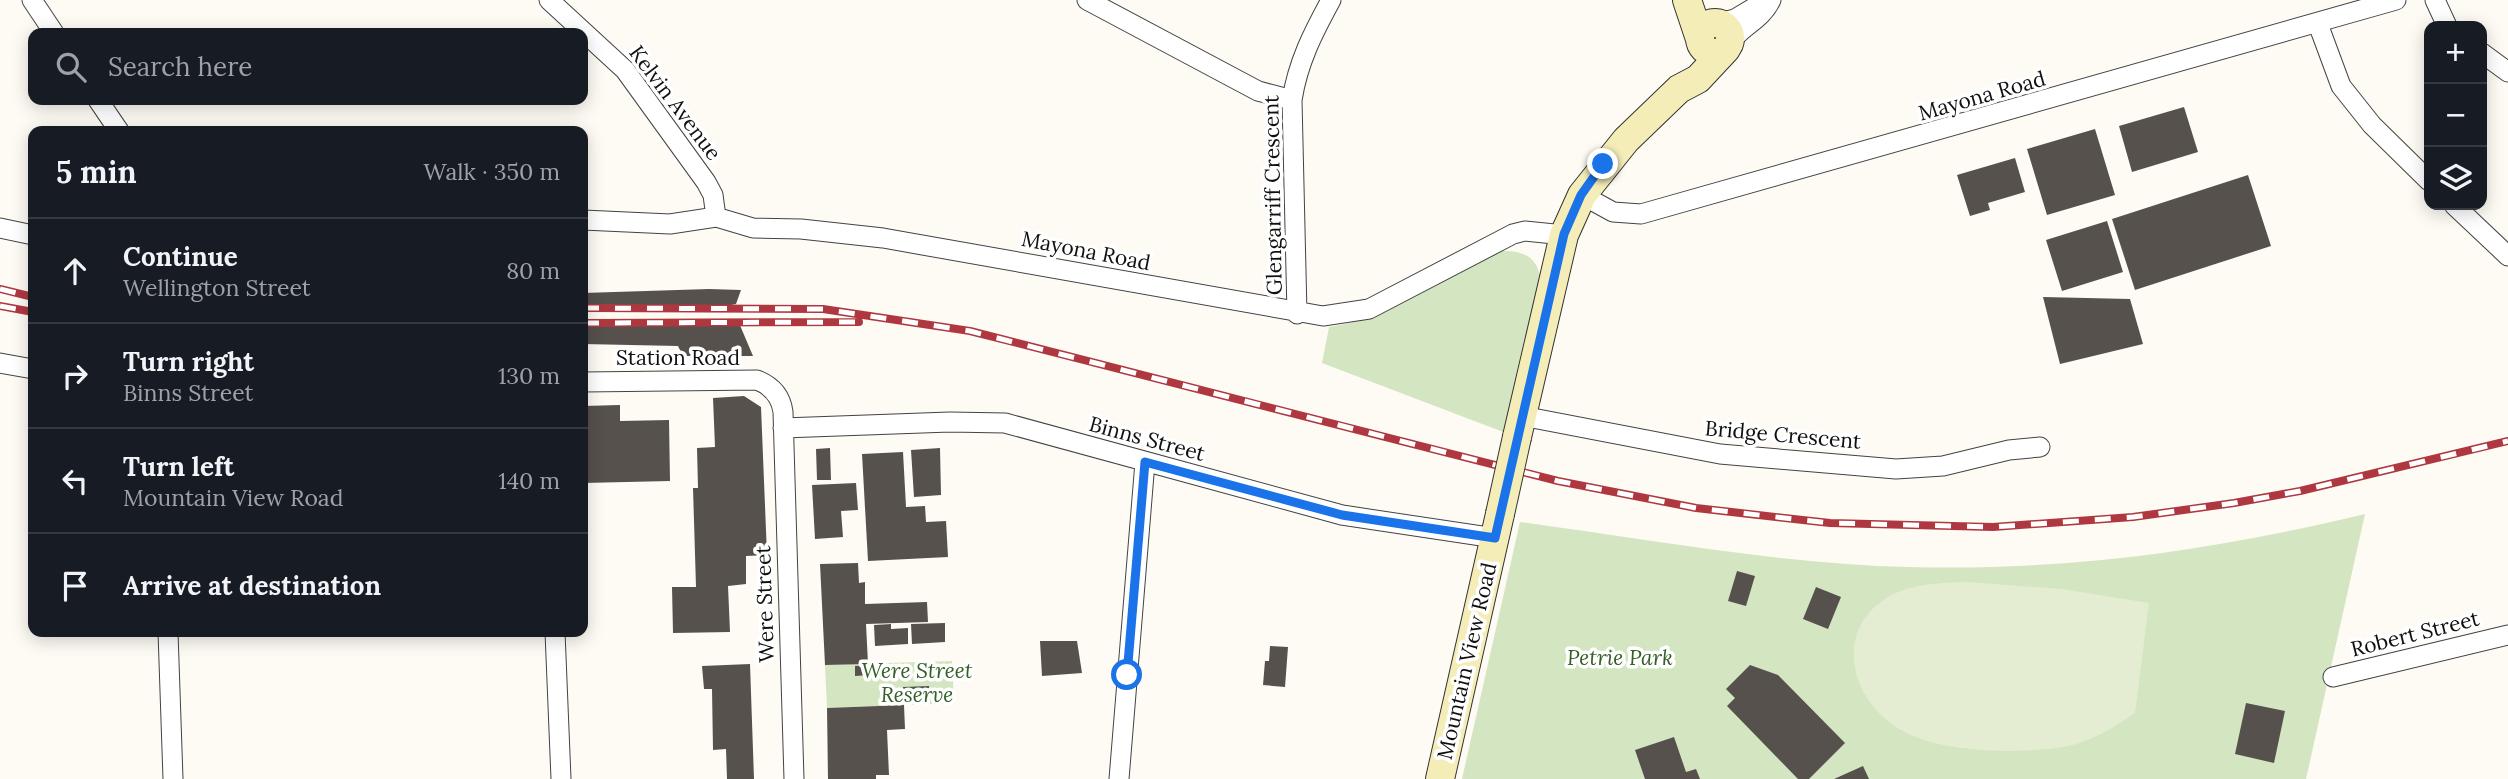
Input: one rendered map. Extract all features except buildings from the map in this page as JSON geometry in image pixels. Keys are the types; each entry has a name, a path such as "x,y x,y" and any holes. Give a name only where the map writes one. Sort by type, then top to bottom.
{"street":[{"path":"32,0 51,28"},
{"name":"Kelvin Avenue","path":"549,0 579,28"},
{"path":"1087,0 1258,91 1292,100"},
{"name":"Glengarriff Crescent","path":"1297,314 1292,100 1296,73 1306,46 1332,0"},
{"path":"1687,0 1716,36"},
{"path":"1695,0 1716,36"},
{"name":"Mayona Road","path":"1581,195 1613,212 1641,214 2396,0"},
{"path":"2435,0 2445,21"},
{"path":"1716,36 1770,1"},
{"path":"2318,24 2341,86 2372,125 2424,176"},
{"name":"Kelvin Avenue","path":"588,36 625,71 706,182 713,195 716,217"},
{"name":"Mountain View Road","path":"1440,779 1564,234 1581,195 1613,153 1679,89 1698,79 1716,36"},
{"path":"2487,57 2508,72"},
{"path":"101,105 116,126"},
{"path":"2459,210 2508,256"},
{"name":"Mayona Road","path":"588,220 670,224 716,217 753,228 801,229 883,238 1297,314 1323,316 1369,309 1513,234 1525,231 1564,234"},
{"path":"0,228 28,234"},
{"path":"0,363 28,368"},
{"name":"Station Road","path":"588,382 757,380 779,398 783,428"},
{"name":"Binns Street","path":"783,428 950,422 1005,423 1342,515 1498,526"},
{"name":"Bridge Crescent","path":"1520,426 1720,454 1896,468 1943,466 2009,450 2040,447"},
{"name":"Were Street","path":"783,428 794,779"},
{"path":"1119,779 1145,462"},
{"name":"Robert Street","path":"2333,677 2508,635"},
{"path":"168,637 173,779"},
{"path":"555,637 561,779"}],"green space":[{"path":"1501,251 1521,253 1531,259 1540,276 1506,433 1322,363 1329,327 1354,322 1398,305"},
{"name":"Petrie Park","path":"2365,514 2306,779 1462,779 1520,522 1812,561 1909,567 1968,567 2026,566 2139,556 2251,538"},
{"path":"1968,582 2062,589 2149,603 2135,713 2082,742 2025,751 1982,750 1940,744 1905,732 1886,720 1871,704 1855,667 1854,647 1859,628 1871,610 1899,592 1928,584"},
{"name":"Were Street Reserve","path":"952,661 954,703 827,708 825,665"}],"railway":[{"path":"0,289 28,296"},
{"path":"0,306 28,311"},
{"path":"588,308 823,309 970,331 1558,481 1696,508 1830,523 1993,527 2133,517 2300,491 2508,441"},
{"path":"588,323 859,322"}],"route":[{"path":"1127,675 1145,462 1342,515 1495,538 1564,234 1581,195 1603,164"}]}
